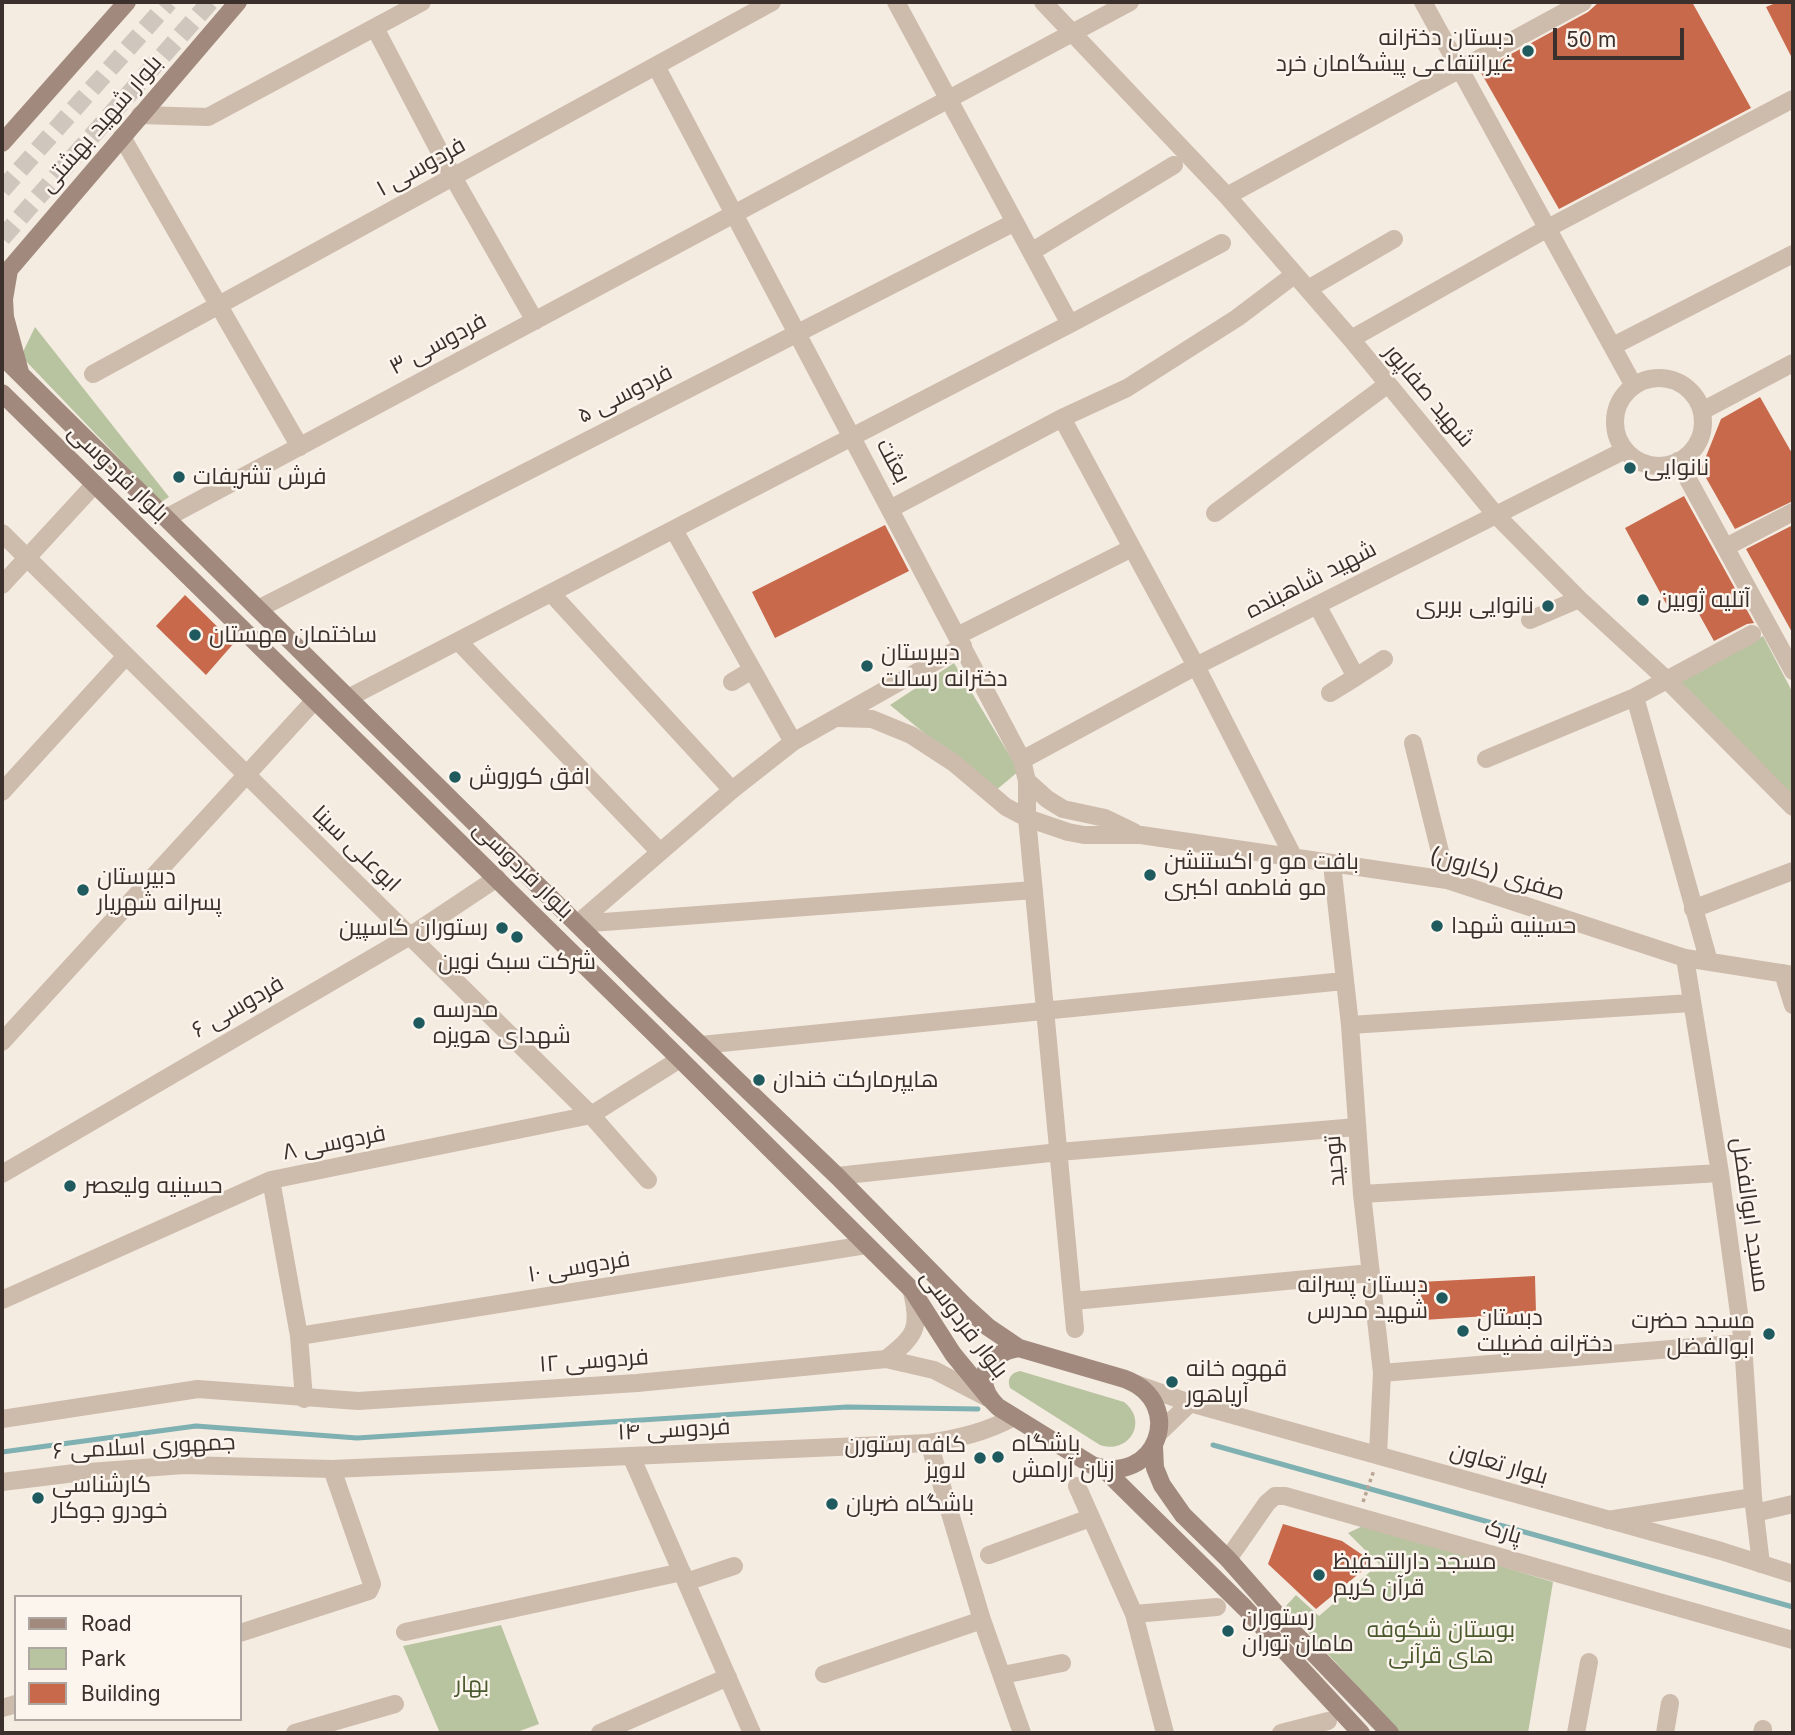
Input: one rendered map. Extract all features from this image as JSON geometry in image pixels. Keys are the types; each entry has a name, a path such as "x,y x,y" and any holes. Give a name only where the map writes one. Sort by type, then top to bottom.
{"main road":[{"path":"2,143 127,2"},
{"name":"بلوار شهید بهشتی","path":"8,267 238,2"},
{"path":"8,267 5,317 21,375"},
{"name":"بلوار فردوسی","path":"2,356 988,1327 1019,1348 1136,1384"},
{"name":"بلوار فردوسی","path":"2,393 912,1290 953,1354 990,1399 1092,1465 1104,1469"},
{"path":"990,1399 984,1386 985,1371 998,1355 1019,1348"},
{"path":"1136,1384 1147,1392 1155,1405 1159,1418 1155,1468 1162,1485 1183,1515 1228,1559 1280,1618 1390,1733"},
{"path":"1104,1469 1119,1470 1133,1466 1145,1458 1156,1440"},
{"path":"1104,1469 1245,1608 1362,1733"}],"street":[{"path":"140,115 208,117 422,2"},
{"name":"فردوسی ۱","path":"93,374 772,2"},
{"path":"896,2 1070,324"},
{"name":"شهید صفاپور","path":"1043,2 1227,196 1351,339 1495,514 1580,599 1667,680 1793,807"},
{"name":"فردوسی ۳","path":"166,518 1130,2"},
{"path":"1423,2 1634,386"},
{"path":"1227,196 1583,2"},
{"path":"375,27 453,177 535,321"},
{"name":"بعثت","path":"656,66 1022,760 1027,781 1027,818 1076,1329"},
{"path":"1351,339 1548,228 1793,99"},
{"path":"122,137 300,447"},
{"path":"1031,252 1174,165"},
{"name":"فردوسی ۵","path":"258,609 1015,222"},
{"path":"1308,289 1394,239"},
{"path":"348,698 852,438 1222,243"},
{"path":"1613,346 1793,254"},
{"path":"890,509 1062,418 1127,388 1190,350 1294,275"},
{"path":"1702,411 1793,363"},
{"path":"1656,378 1678,382 1691,391 1702,411 1699,440 1688,454 1678,461 1662,465 1646,464 1625,450 1618,436 1615,420 1619,404 1634,386 1656,378"},
{"path":"1215,513 1388,383"},
{"path":"1062,418 1196,666 1293,856"},
{"name":"شهید شاهبنده","path":"1022,760 1196,666 1625,450"},
{"path":"1678,461 1788,650 1793,671"},
{"path":"2,586 95,484"},
{"path":"1726,547 1793,512"},
{"path":"674,530 793,742"},
{"name":"ابوعلی سینا","path":"2,533 591,1115 648,1180"},
{"path":"577,924 732,790 793,742 883,692 960,641 1132,548"},
{"path":"551,593 732,790"},
{"path":"1530,620 1580,599"},
{"path":"1317,605 1356,677"},
{"path":"1486,759 1634,697 1752,634"},
{"path":"458,641 659,852"},
{"path":"2,792 126,656"},
{"path":"1330,693 1384,659"},
{"path":"732,682 752,670"},
{"path":"883,692 883,723"},
{"path":"1634,697 1709,962"},
{"path":"2,1042 315,700"},
{"path":"838,718 872,719 911,735 954,763 1006,807 1027,818 1084,835 1141,835"},
{"path":"1413,743 1447,880"},
{"path":"1027,781 1046,799 1063,809 1105,818 1141,835"},
{"name":"صفری (کارون)","path":"1141,835 1447,880 1685,958 1788,974"},
{"name":"توحید","path":"1332,864 1350,1025 1362,1194 1382,1373 1376,1462"},
{"path":"1693,909 1793,871"},
{"name":"فردوسی ۶","path":"2,1174 410,936 497,878"},
{"path":"577,924 1034,890"},
{"name":"مسجد ابوالفضل","path":"1685,958 1720,1173 1743,1343 1754,1505 1761,1564"},
{"path":"1788,974 1793,1005"},
{"path":"701,1045 1344,981"},
{"path":"1350,1025 1691,1003"},
{"name":"فردوسی ۸","path":"2,1300 271,1180 591,1115 680,1059"},
{"path":"837,1176 1059,1152 1357,1127"},
{"path":"1362,1194 1720,1173"},
{"path":"271,1180 299,1336 304,1399"},
{"name":"فردوسی ۱۰","path":"299,1336 866,1245"},
{"path":"1073,1301 1371,1273"},
{"path":"886,1359 906,1343 916,1328 917,1312 912,1290"},
{"path":"1382,1373 1743,1343"},
{"name":"فردوسی ۱۲","path":"2,1419 198,1389 358,1401 609,1385 886,1359 934,1370 990,1399"},
{"name":"بلوار تعاون","path":"1136,1384 1376,1462 1607,1520 1793,1574"},
{"path":"1156,1440 1190,1403"},
{"name":"فردوسی ۱۴","path":"332,1469 929,1443 990,1430 1014,1416"},
{"path":"929,1443 982,1620 1023,1733"},
{"path":"631,1456 752,1733"},
{"name":"جمهوری اسلامی ۶","path":"2,1482 75,1473 205,1464 332,1469"},
{"path":"242,1632 369,1591 372,1584 332,1469"},
{"path":"1077,1486 1134,1614 1165,1733"},
{"name":"پارک","path":"1228,1559 1267,1503 1275,1496 1284,1496 1793,1640"},
{"path":"1607,1520 1754,1505 1793,1504"},
{"path":"989,1555 1090,1518"},
{"path":"405,1632 734,1566"},
{"path":"1134,1614 1217,1607"},
{"path":"824,1674 982,1620"},
{"path":"1576,1733 1589,1662"},
{"path":"1003,1675 1062,1663"},
{"path":"611,1731 728,1677"},
{"path":"1665,1733 1670,1703"},
{"path":"295,1733 395,1704"},
{"path":"1282,1733 1328,1721"}],"path":[{"path":"1362,1506 1376,1462"}],"green space":[{"path":"35,327 169,497 161,502 21,356"},
{"path":"1763,636 1793,693 1793,795 1677,681"},
{"path":"954,663 1019,771 995,791 890,705"},
{"path":"1020,1371 1124,1402 1135,1418 1132,1434 1120,1445 1100,1445 1010,1388 1010,1377"},
{"name":"بوستان شکوفه های قرآنی","path":"1365,1525 1553,1582 1528,1733 1400,1733 1285,1607 1296,1595 1319,1616 1379,1564 1348,1533"},
{"name":"بهار","path":"501,1625 539,1724 514,1733 440,1733 403,1646"}],"building":[{"path":"1599,2 1692,2 1751,108 1559,209 1480,71 1588,12"},
{"path":"1778,2 1793,2 1793,60 1766,7"},
{"path":"1760,397 1793,455 1793,501 1735,529 1701,469 1721,419"},
{"path":"1684,496 1754,623 1714,641 1690,598 1669,609 1625,528"},
{"path":"885,525 909,571 775,638 752,592"},
{"path":"1793,525 1793,634 1746,549"},
{"name":"ساختمان مهستان","path":"185,595 234,643 206,675 156,626"},
{"path":"1535,1276 1536,1313 1423,1320 1420,1282"},
{"name":"مسجد دارالتحفیظ قرآن کریم","path":"1283,1524 1342,1541 1373,1562 1316,1609 1268,1564"}],"waterway":[{"path":"2,1452 196,1426 357,1438 847,1407 978,1409"},
{"path":"1213,1445 1793,1607"}],"tunnel":[{"path":"2,190 169,2"},
{"path":"2,238 210,2"}],"place":[{"name":"دبستان دخترانه غیرانتفاعی پیشگامان خرد","path":"1528,51"},
{"name":"نانوایی","path":"1630,468"},
{"name":"فرش تشریفات","path":"179,477"},
{"name":"آتلیه ژوبین","path":"1643,600"},
{"name":"نانوایی بربری","path":"1548,606"},
{"name":"ساختمان مهستان","path":"195,635"},
{"name":"دبیرستان دخترانه رسالت","path":"867,666"},
{"name":"افق کوروش","path":"455,777"},
{"name":"بافت مو و اکستنشن مو فاطمه اکبری","path":"1150,875"},
{"name":"دبیرستان پسرانه شهریار","path":"83,890"},
{"name":"حسینیه شهدا","path":"1437,926"},
{"name":"رستوران کاسپین","path":"502,928"},
{"name":"شرکت سبک نوین","path":"517,937"},
{"name":"مدرسه شهدای هویزه","path":"419,1023"},
{"name":"هایپرمارکت خندان","path":"759,1080"},
{"name":"حسینیه ولیعصر","path":"70,1186"},
{"name":"دبستان پسرانه شهید مدرس","path":"1442,1298"},
{"name":"دبستان دخترانه فضیلت","path":"1463,1331"},
{"name":"مسجد حضرت ابوالفضل","path":"1769,1334"},
{"name":"قهوه خانه آریاهور","path":"1172,1382"},
{"name":"باشگاه زنان آرامش","path":"998,1457"},
{"name":"کافه رستورن لاویز","path":"980,1458"},
{"name":"کارشناسی خودرو جوکار","path":"38,1498"},
{"name":"باشگاه ضربان","path":"832,1504"},
{"name":"مسجد دارالتحفیظ قرآن کریم","path":"1319,1575"},
{"name":"رستوران مامان توران","path":"1228,1631"}]}
